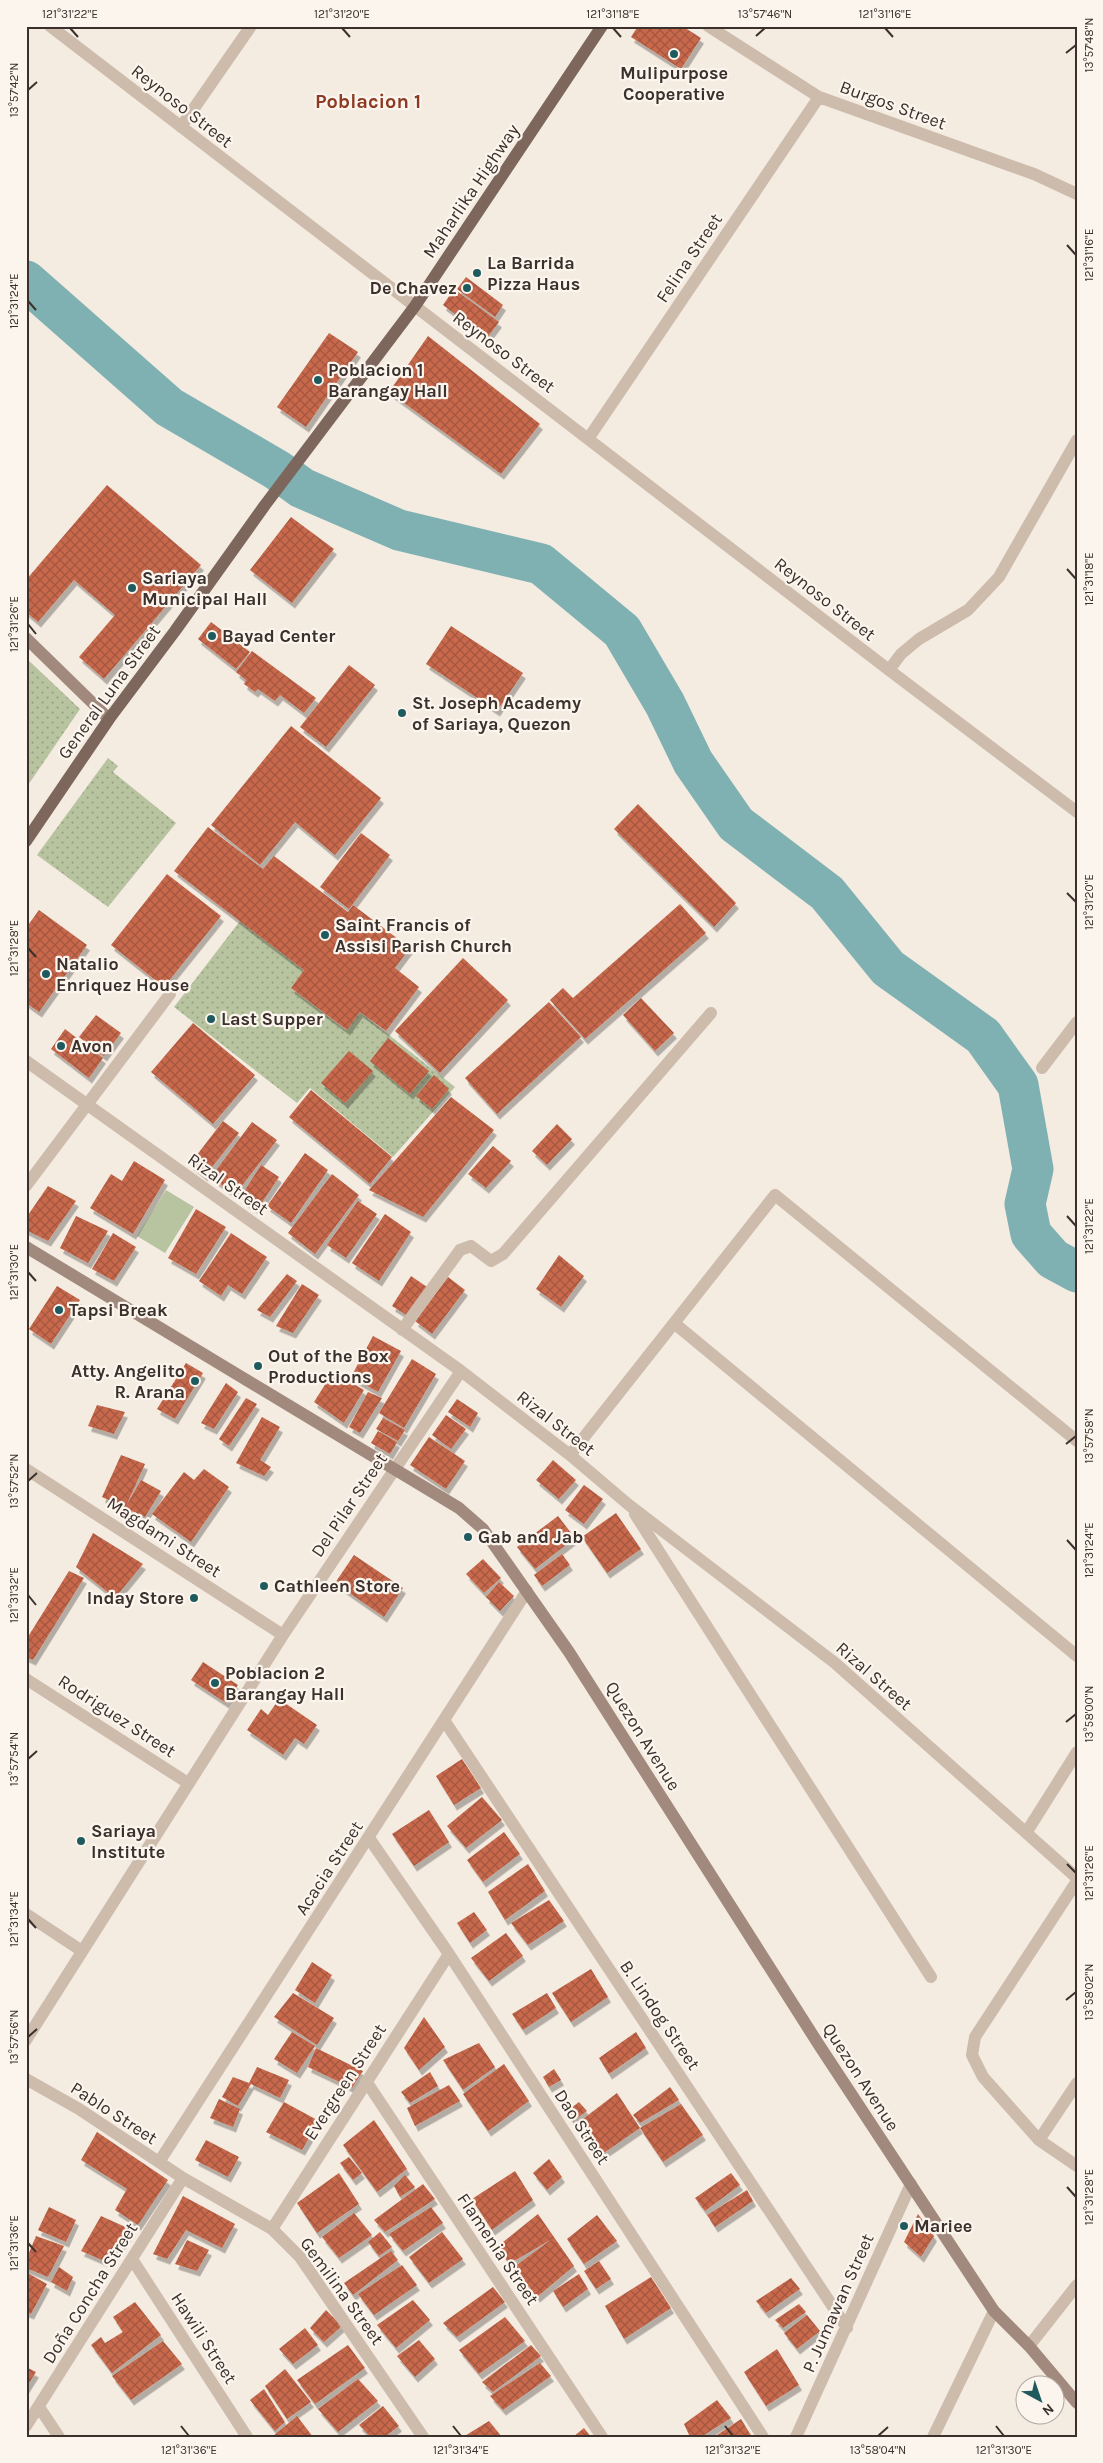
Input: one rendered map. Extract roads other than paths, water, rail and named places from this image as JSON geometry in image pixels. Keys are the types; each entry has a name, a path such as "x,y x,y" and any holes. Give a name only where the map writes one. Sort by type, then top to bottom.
{"main road":[{"name":"Maharlika Highway","path":"293,468 415,306 602,26"},
{"name":"General Luna Street","path":"26,841 109,719 293,468"}],"street":[{"name":"Reynoso Street","path":"50,26 1077,812"},
{"path":"181,127 251,26"},
{"name":"Burgos Street","path":"708,26 819,97 1034,174 1077,194"},
{"name":"Felina Street","path":"588,439 819,97"},
{"path":"889,670 901,654 919,639 968,610 985,595 998,577 1077,440"},
{"path":"26,638 109,719"},
{"path":"26,1186 170,994"},
{"path":"402,1330 460,1250 471,1246 491,1261 503,1254 711,1013"},
{"path":"1042,1068 1077,1022"},
{"name":"Rizal Street","path":"26,1061 461,1371 570,1455 629,1505 835,1663 1077,1880"},
{"path":"570,1455 774,1195 1077,1441"},
{"name":"Quezon Avenue","path":"26,1247 458,1508 483,1529 569,1652 819,2045 994,2311 1028,2346 1077,2404"},
{"path":"674,1323 1077,1656"},
{"name":"Del Pilar Street","path":"26,2040 283,1635 461,1371"},
{"name":"Magdami Street","path":"26,1469 283,1635"},
{"path":"629,1505 931,1976"},
{"name":"Acacia Street","path":"159,2162 527,1592"},
{"name":"Rodriguez Street","path":"26,1679 188,1783"},
{"name":"B. Lindog Street","path":"444,1720 847,2328"},
{"path":"1026,1833 1077,1752"},
{"name":"Dao Street","path":"369,1838 448,1954 762,2437"},
{"path":"1077,1880 975,2037 972,2055 983,2076 1039,2140 1077,2166"},
{"path":"26,1914 82,1951"},
{"name":"Evergreen Street","path":"272,2229 448,1954"},
{"name":"Pablo Street","path":"26,2079 79,2109 182,2178"},
{"name":"Flamenia Street","path":"366,2081 602,2437"},
{"path":"1039,2140 1077,2083"},
{"name":"Gemilina Street","path":"182,2178 272,2229 300,2257 423,2437"},
{"name":"Doña Concha Street","path":"26,2426 40,2407 182,2178"},
{"name":"P. Jumawan Street","path":"796,2437 911,2184"},
{"name":"Hawili Street","path":"132,2259 247,2437"},
{"path":"1028,2346 1077,2285"},
{"path":"933,2437 994,2311"},
{"path":"40,2407 59,2437"}],"waterway":[{"path":"26,281 169,407 277,470 302,488 399,530 541,564 622,631 665,704 693,762 736,824 827,893 888,968 983,1036 1018,1085 1033,1169 1025,1204 1031,1234 1053,1259 1077,1272"}],"place":[{"name":"Mulipurpose Cooperative","path":"674,54"},
{"name":"La Barrida Pizza Haus","path":"477,273"},
{"name":"De Chavez","path":"467,288"},
{"name":"Poblacion 1 Barangay Hall","path":"318,380"},
{"name":"Sariaya Municipal Hall","path":"132,588"},
{"name":"Bayad Center","path":"212,636"},
{"name":"St. Joseph Academy of Sariaya, Quezon","path":"402,713"},
{"name":"Saint Francis of Assisi Parish Church","path":"325,935"},
{"name":"Natalio Enriquez House","path":"46,974"},
{"name":"Last Supper","path":"211,1019"},
{"name":"Avon","path":"61,1046"},
{"name":"Tapsi Break","path":"59,1310"},
{"name":"Out of the Box Productions","path":"258,1366"},
{"name":"Atty. Angelito R. Arana","path":"195,1381"},
{"name":"Gab and Jab","path":"468,1537"},
{"name":"Cathleen Store","path":"264,1586"},
{"name":"Inday Store","path":"194,1598"},
{"name":"Poblacion 2 Barangay Hall","path":"215,1683"},
{"name":"Sariaya Institute","path":"81,1841"},
{"name":"Mariee","path":"904,2226"}],"district":[{"name":"Poblacion 1","path":"368,101"}]}
